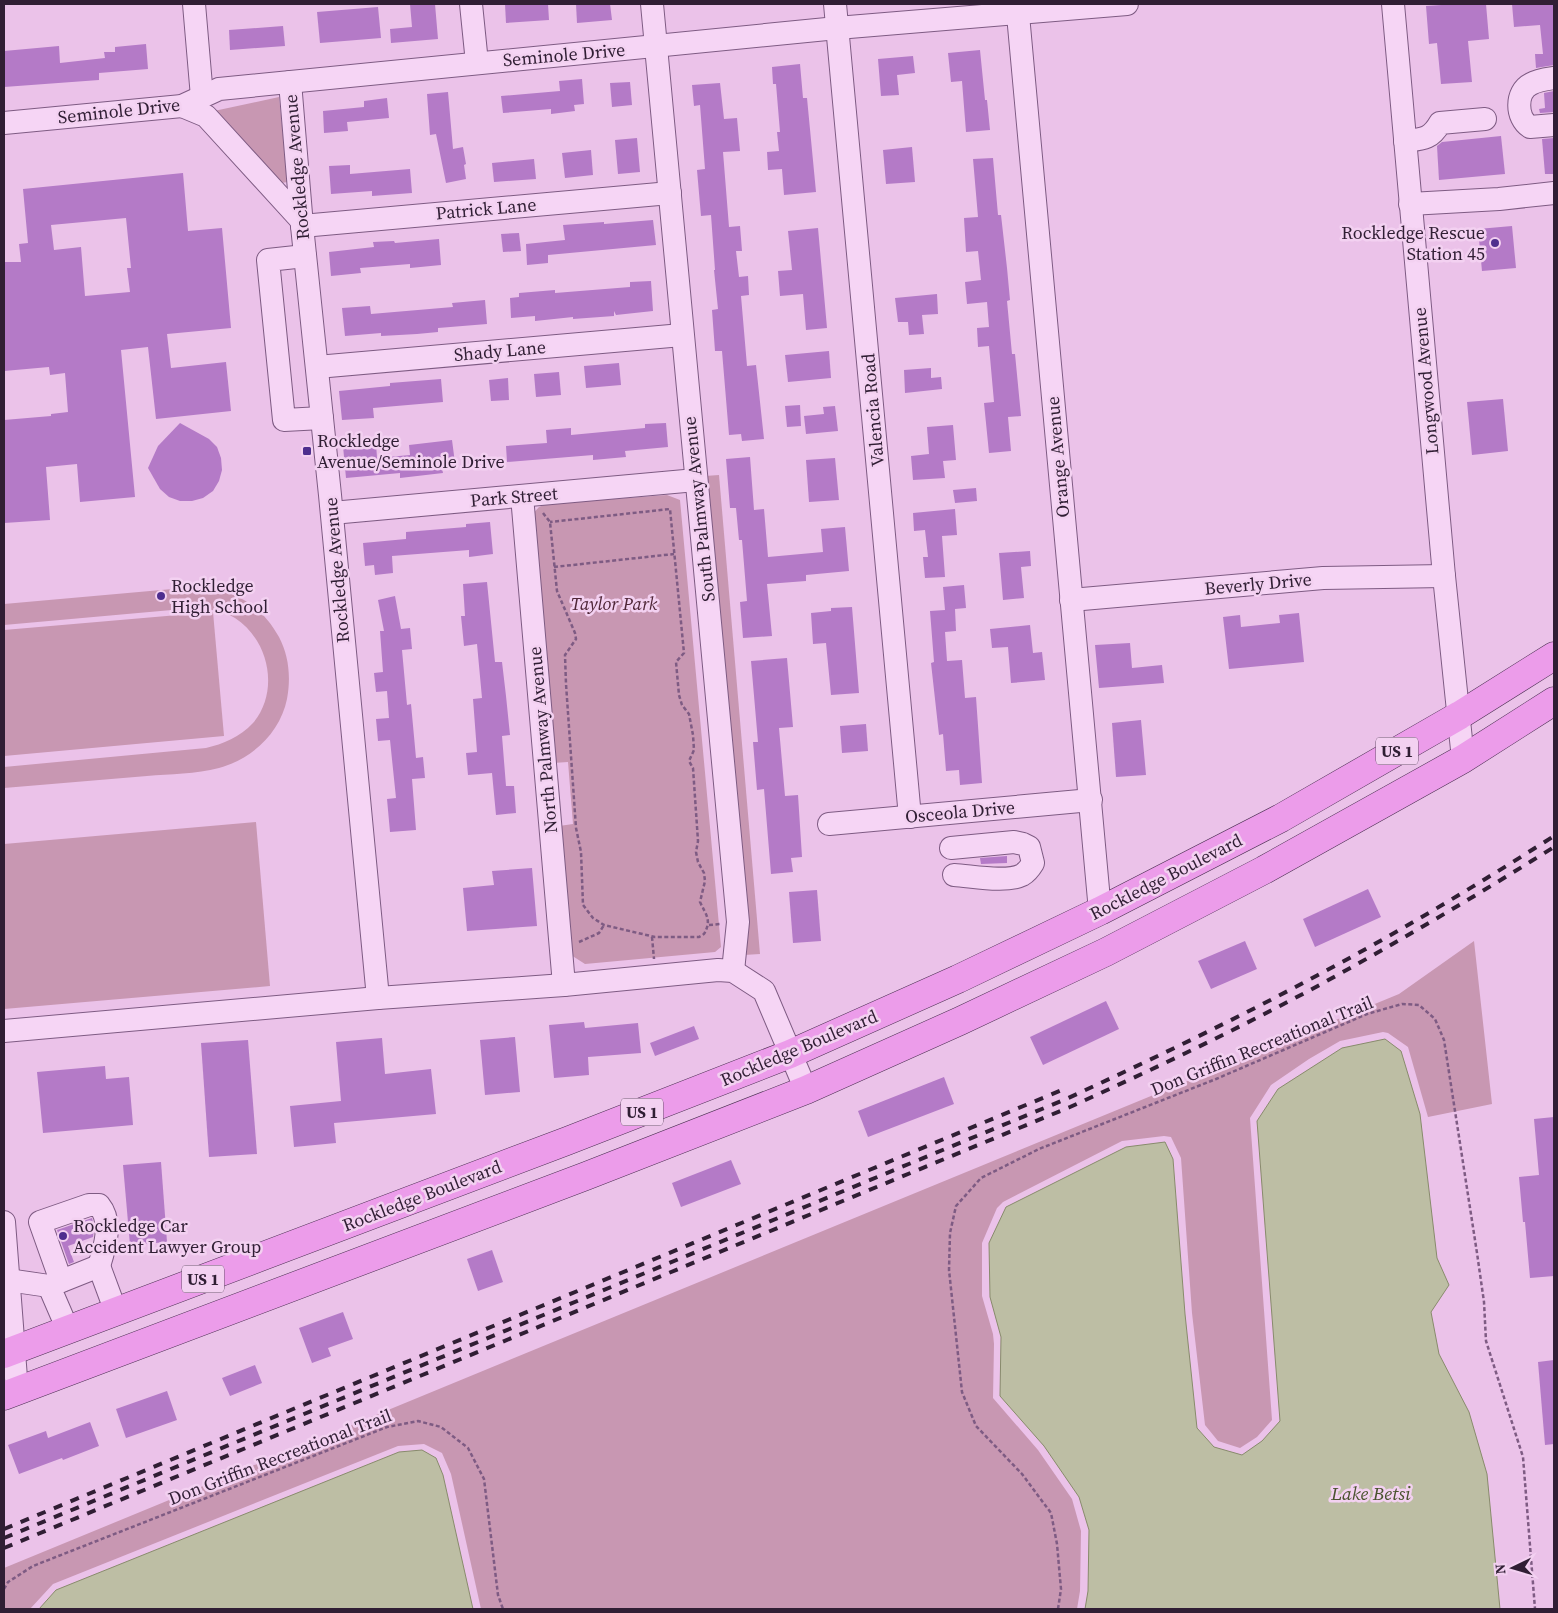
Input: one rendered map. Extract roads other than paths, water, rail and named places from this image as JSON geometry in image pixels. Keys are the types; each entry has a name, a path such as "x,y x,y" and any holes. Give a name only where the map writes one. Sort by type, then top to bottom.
{"main road":[{"name":"Rockledge Boulevard","path":"9,1352 790,1054 958,979 1100,911 1281,818 1460,715 1554,656"},
{"name":"US 1","path":"10,1394 806,1090 960,1021 1106,952 1271,866 1463,759 1554,701"},
{"path":"1106,952 1128,913 1159,881"},
{"path":"1060,974 1095,930 1100,911"},
{"path":"357,1262 359,1248 369,1234 401,1204"},
{"path":"273,1294 318,1256 327,1243 332,1230"}],"street":[{"path":"194,4 202,97"},
{"path":"471,4 477,63"},
{"name":"South Palmway Avenue","path":"652,4 738,922 725,970"},
{"name":"Valencia Road","path":"835,4 910,817"},
{"name":"Seminole Drive","path":"4,123 182,106 219,89 656,47 1017,8 1127,4"},
{"name":"Longwood Avenue","path":"1393,4 1444,576 1460,715 1463,759"},
{"name":"Orange Avenue","path":"1017,8 1100,911"},
{"path":"1554,78 1536,82 1524,89 1519,110 1521,118 1530,127 1554,124"},
{"name":"Rockledge Avenue","path":"290,82 301,223 318,368 378,998"},
{"path":"182,106 206,116 301,223"},
{"path":"1405,141 1424,139 1435,133 1440,123 1485,120"},
{"name":"Patrick Lane","path":"301,223 670,192"},
{"path":"1410,204 1499,199 1554,193"},
{"path":"305,256 268,260 284,420 322,418"},
{"name":"Shady Lane","path":"318,368 682,335"},
{"name":"Park Street","path":"332,513 530,502 696,480"},
{"name":"North Palmway Avenue","path":"530,502 564,985"},
{"name":"Beverly Drive","path":"1071,600 1322,578 1444,576"},
{"name":"Osceola Drive","path":"828,824 1090,800"},
{"path":"951,848 1014,842 1029,847 1032,863 1028,871 1020,876 1008,878 954,875"},
{"path":"4,1031 725,970 764,992 806,1090"},
{"path":"68,1330 40,1222 90,1204 99,1205 105,1212 107,1236 99,1266 116,1312"},
{"path":"4,1222 8,1280 10,1394"},
{"path":"8,1280 55,1284 99,1266"}],"water":[{"name":"Lake Betsi","path":"1385,1039 1401,1051 1420,1114 1437,1258 1449,1285 1431,1312 1439,1354 1469,1412 1487,1474 1500,1609 1085,1609 1088,1591 1089,1530 1079,1497 1044,1446 1000,1396 1001,1337 990,1297 989,1243 1006,1207 1126,1147 1165,1142 1173,1159 1185,1314 1197,1428 1214,1447 1242,1455 1262,1441 1280,1421 1257,1121 1278,1089 1342,1048"},
{"path":"422,1450 436,1458 443,1475 473,1609 39,1609 56,1590 399,1452"}],"railway":[{"path":"4,1538 1066,1099 1193,1039 1318,975 1438,908 1554,836"},
{"path":"4,1548 1070,1107 1199,1047 1325,982 1441,916 1554,847"},
{"path":"4,1529 1062,1090"}],"place":[{"name":"Rockledge Rescue Station 45","path":"1495,243"},
{"name":"Rockledge Avenue/Seminole Drive","path":"307,451"},
{"name":"Rockledge High School","path":"161,596"},
{"name":"Rockledge Car Accident Lawyer Group","path":"63,1236"}],"park label":[{"name":"Taylor Park","path":"614,604"}]}
